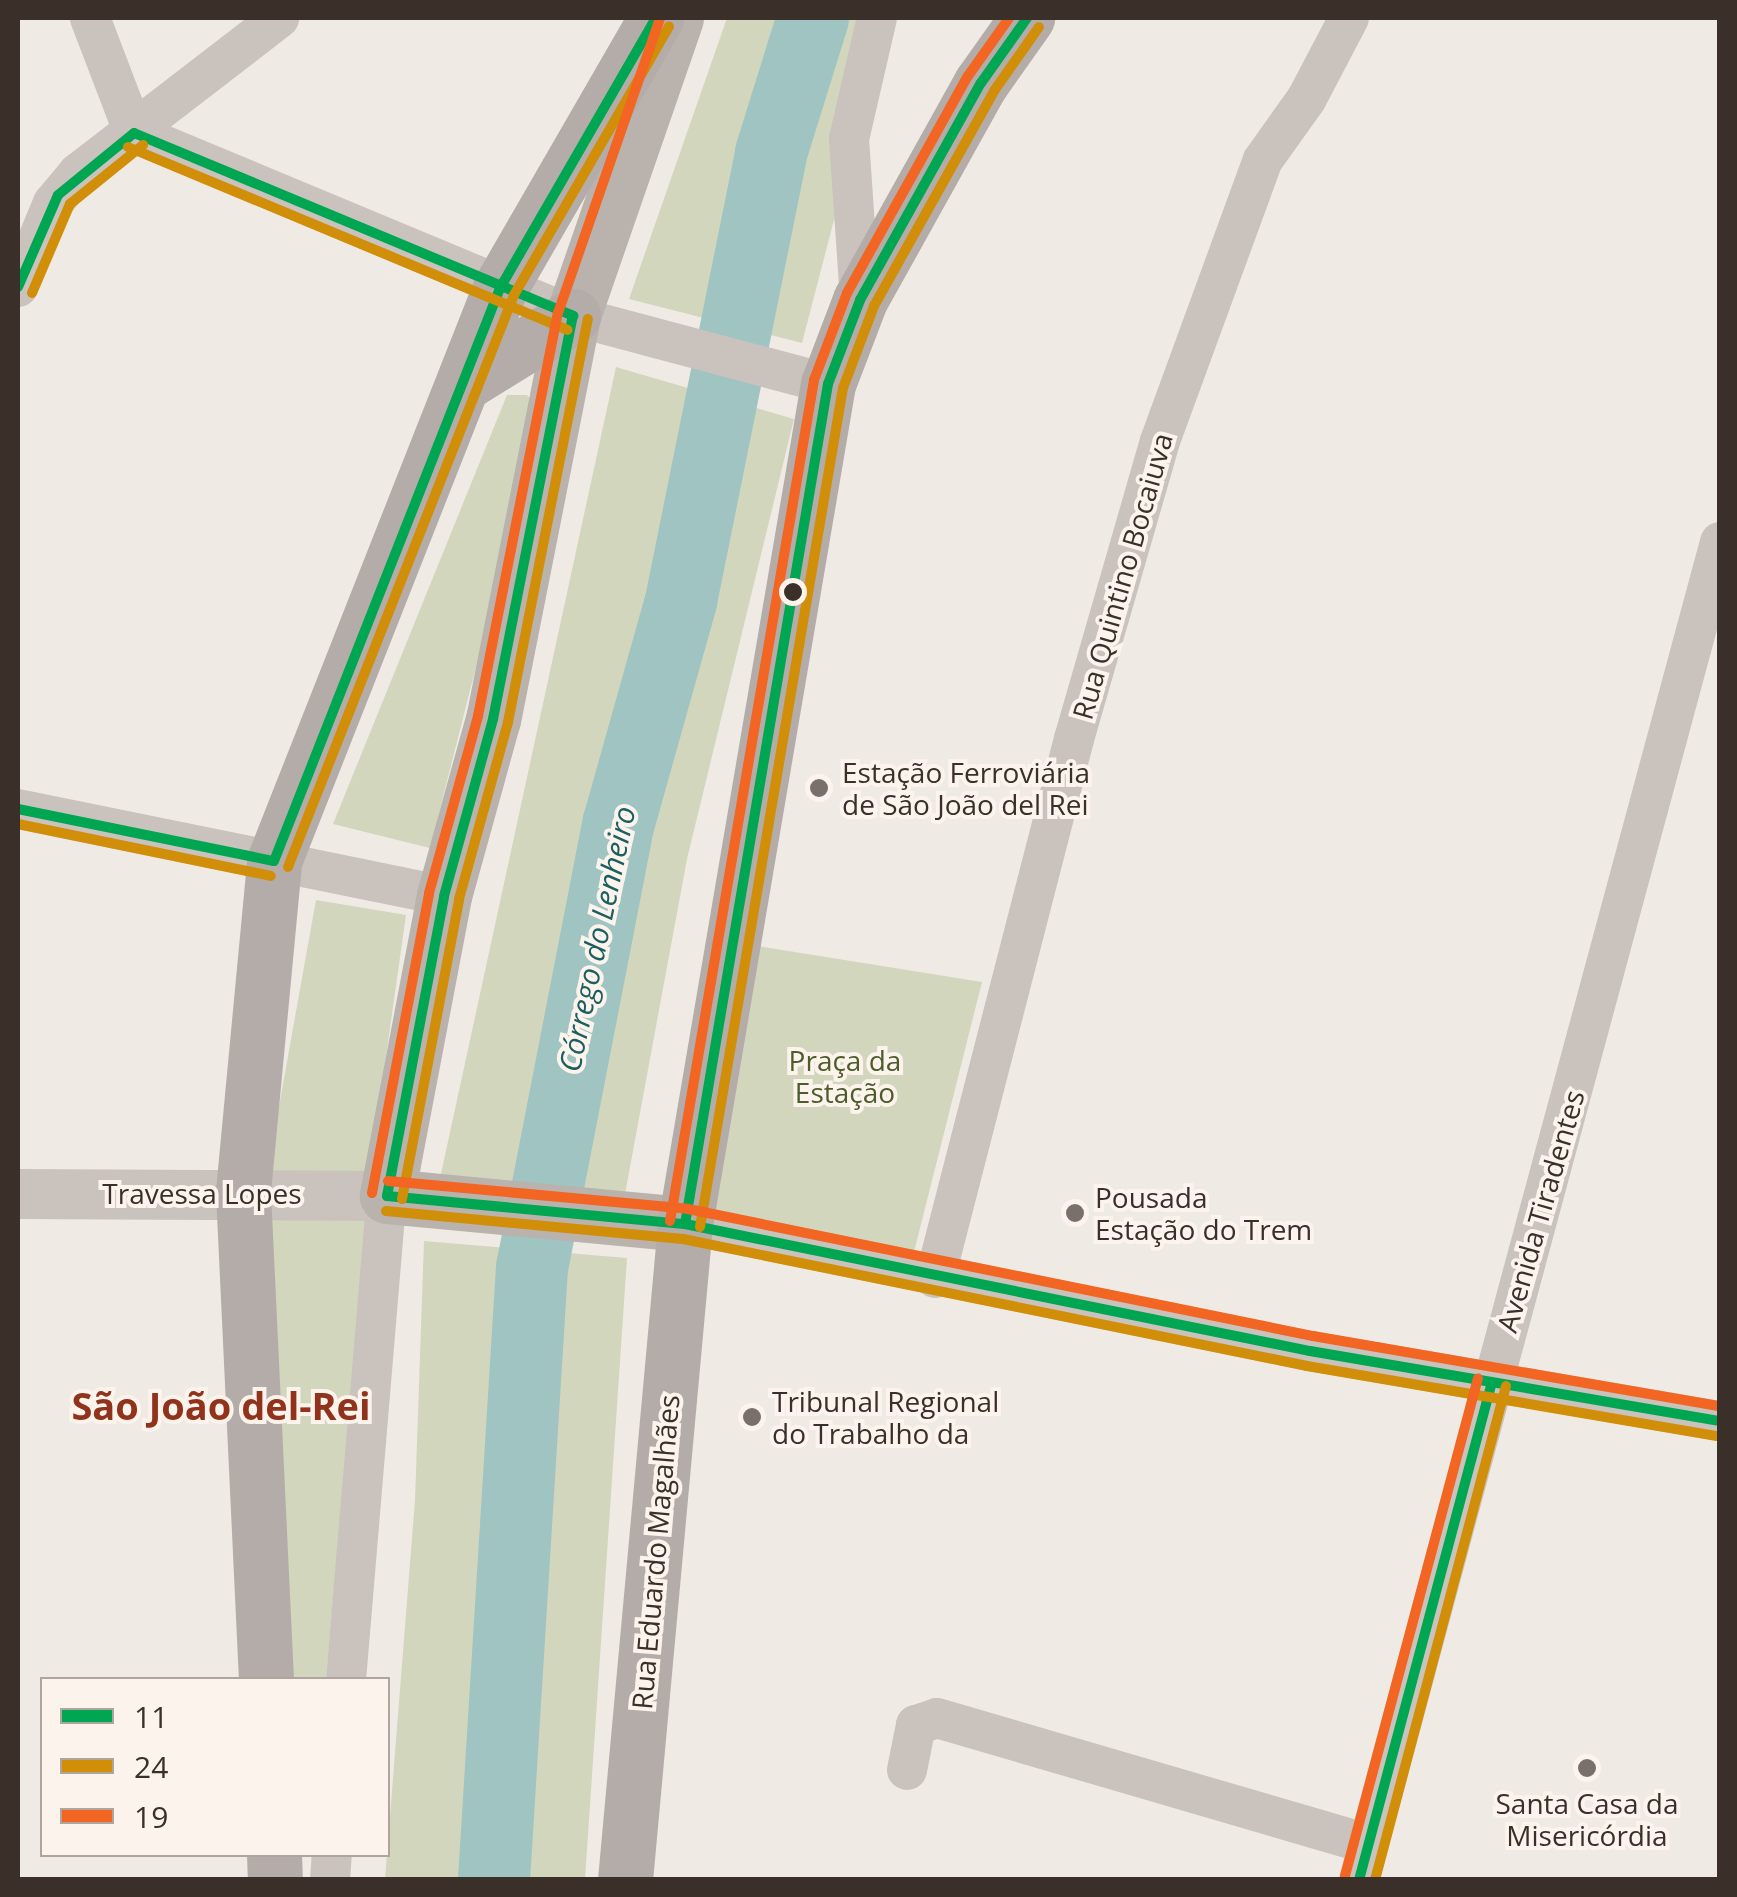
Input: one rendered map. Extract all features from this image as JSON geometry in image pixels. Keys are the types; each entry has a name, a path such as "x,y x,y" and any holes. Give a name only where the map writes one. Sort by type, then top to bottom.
{"highway":[{"path":"266,1677 243,1190 274,861 500,288 656,18"},
{"name":"Rua Eduardo Magalhães","path":"625,1880 684,1224 828,384 860,300 982,83 1027,18"},
{"path":"466,382 580,318"}],"main road":[{"path":"676,18 580,318 492,718 444,896 402,1197 684,1224"}],"street":[{"path":"64,18 107,73"},
{"path":"90,18 107,73 134,132 500,288 580,318 828,384"},
{"path":"18,286 58,194 279,18"},
{"path":"860,300 849,139 877,18"},
{"name":"Rua Quintino Bocaiuva","path":"935,1278 1074,739 1160,441 1263,160 1306,98 1349,18"},
{"name":"Avenida Tiradentes","path":"1364,1862 1720,542"},
{"path":"18,809 444,896"},
{"name":"Travessa Lopes","path":"18,1194 243,1190 402,1197"},
{"path":"346,1677 402,1197"},
{"path":"684,1224 935,1278 1492,1382 1720,1420"},
{"path":"907,1770 916,1726 937,1718 1364,1862"}],"green space":[{"path":"727,18 867,18 841,193 802,343 629,299"},
{"path":"616,367 794,419 687,859 625,1194 439,1183"},
{"path":"507,395 527,395 541,411 430,848 333,824"},
{"path":"316,900 406,915 367,1191 264,1190"},
{"name":"Praça da Estação","path":"758,946 982,982 913,1256 706,1216"},
{"path":"263,1209 368,1211 326,1677 285,1677"},
{"path":"424,1241 627,1258 585,1879 385,1879 387,1857 390,1857 415,1500"}],"waterway":[{"name":"Córrego do Lenheiro","path":"494,1880 532,1268 619,822 681,601 771,153 813,18"}],"transit line":[{"name":"11","path":"274,861 500,288 656,18"},
{"name":"19","path":"372,1193 429,893 478,716 558,313 660,18"},
{"name":"19","path":"670,1221 814,380 847,293 968,76 1009,18"},
{"name":"11","path":"685,1224 828,384 860,300 981,83 1027,18"},
{"name":"24","path":"288,867 514,295 669,26"},
{"name":"24","path":"700,1227 843,388 874,306 994,91 1039,27"},
{"name":"11","path":"134,133 573,316"},
{"name":"11","path":"18,287 58,195 134,133"},
{"name":"24","path":"32,293 70,204 143,145"},
{"name":"24","path":"128,147 567,330"},
{"name":"11","path":"387,1196 444,896 493,719 573,316"},
{"name":"24","path":"402,1199 459,899 508,722 588,319"},
{"name":"11","path":"18,809 274,861"},
{"name":"24","path":"18,824 271,876"},
{"name":"19","path":"388,1181 688,1209 1313,1336 1720,1406"},
{"name":"11","path":"387,1196 685,1224 1310,1351 1720,1421"},
{"name":"24","path":"386,1211 683,1239 1307,1366 1717,1436"},
{"name":"19","path":"1345,1876 1478,1378"},
{"name":"11","path":"1359,1880 1492,1382"},
{"name":"24","path":"1375,1880 1506,1386"}],"place":[{"name":"Estação Ferroviária de São João del Rei","path":"819,788"},
{"name":"Pousada Estação do Trem","path":"1075,1213"},
{"name":"Tribunal Regional do Trabalho da","path":"752,1417"},
{"name":"Santa Casa da Misericórdia","path":"1587,1768"}],"district":[{"name":"São João del-Rei","path":"221,1406"}]}
